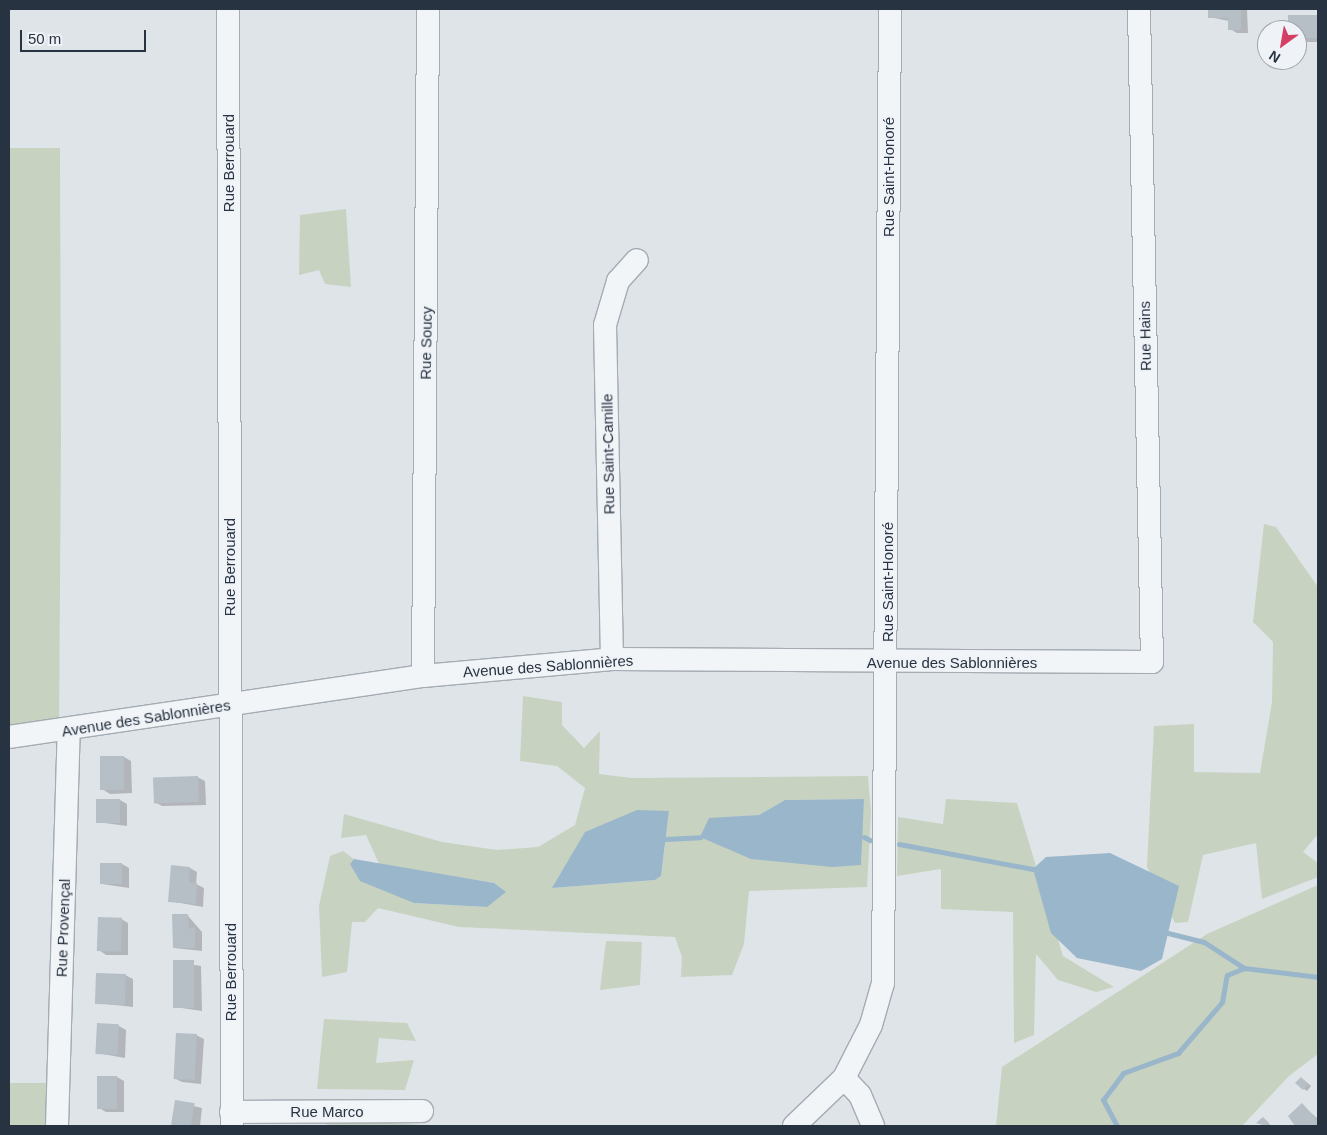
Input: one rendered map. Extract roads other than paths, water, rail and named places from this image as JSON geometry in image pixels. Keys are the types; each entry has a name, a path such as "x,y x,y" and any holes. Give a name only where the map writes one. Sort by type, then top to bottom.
{"street":[{"name":"Rue Berrouard","path":"228,9 232,1119"},
{"name":"Rue Soucy","path":"423,676 428,9"},
{"name":"Rue Saint-Honoré","path":"794,1126 844,1078 871,1025 884,983 888,663 890,9"},
{"name":"Rue Hains","path":"1139,9 1152,662"},
{"name":"Rue Saint-Camille","path":"612,659 606,325 618,281 637,260"},
{"name":"Avenue des Sablonnières","path":"9,737 69,730 423,676 612,659 888,663 1152,662"},
{"name":"Rue Provençal","path":"57,1126 69,730"},
{"path":"844,1078 860,1094 873,1126"},
{"name":"Rue Marco","path":"232,1119 422,1111"}],"water":[{"path":"864,799 861,865 832,867 751,859 700,837 709,818 759,815 785,800"},
{"path":"637,810 669,811 661,876 655,880 552,888 585,832"},
{"path":"1110,853 1179,886 1162,959 1141,971 1077,958 1051,933 1033,869 1046,857"},
{"path":"354,859 494,883 506,892 487,907 414,903 360,881 350,864"}],"waterway":[{"path":"665,839 700,837"},
{"path":"864,837 870,840"},
{"path":"899,844 1033,869"},
{"path":"1168,933 1204,942 1244,968"},
{"path":"1117,1126 1103,1100 1123,1073 1178,1053 1222,1002 1227,975 1244,968 1318,977"}]}
